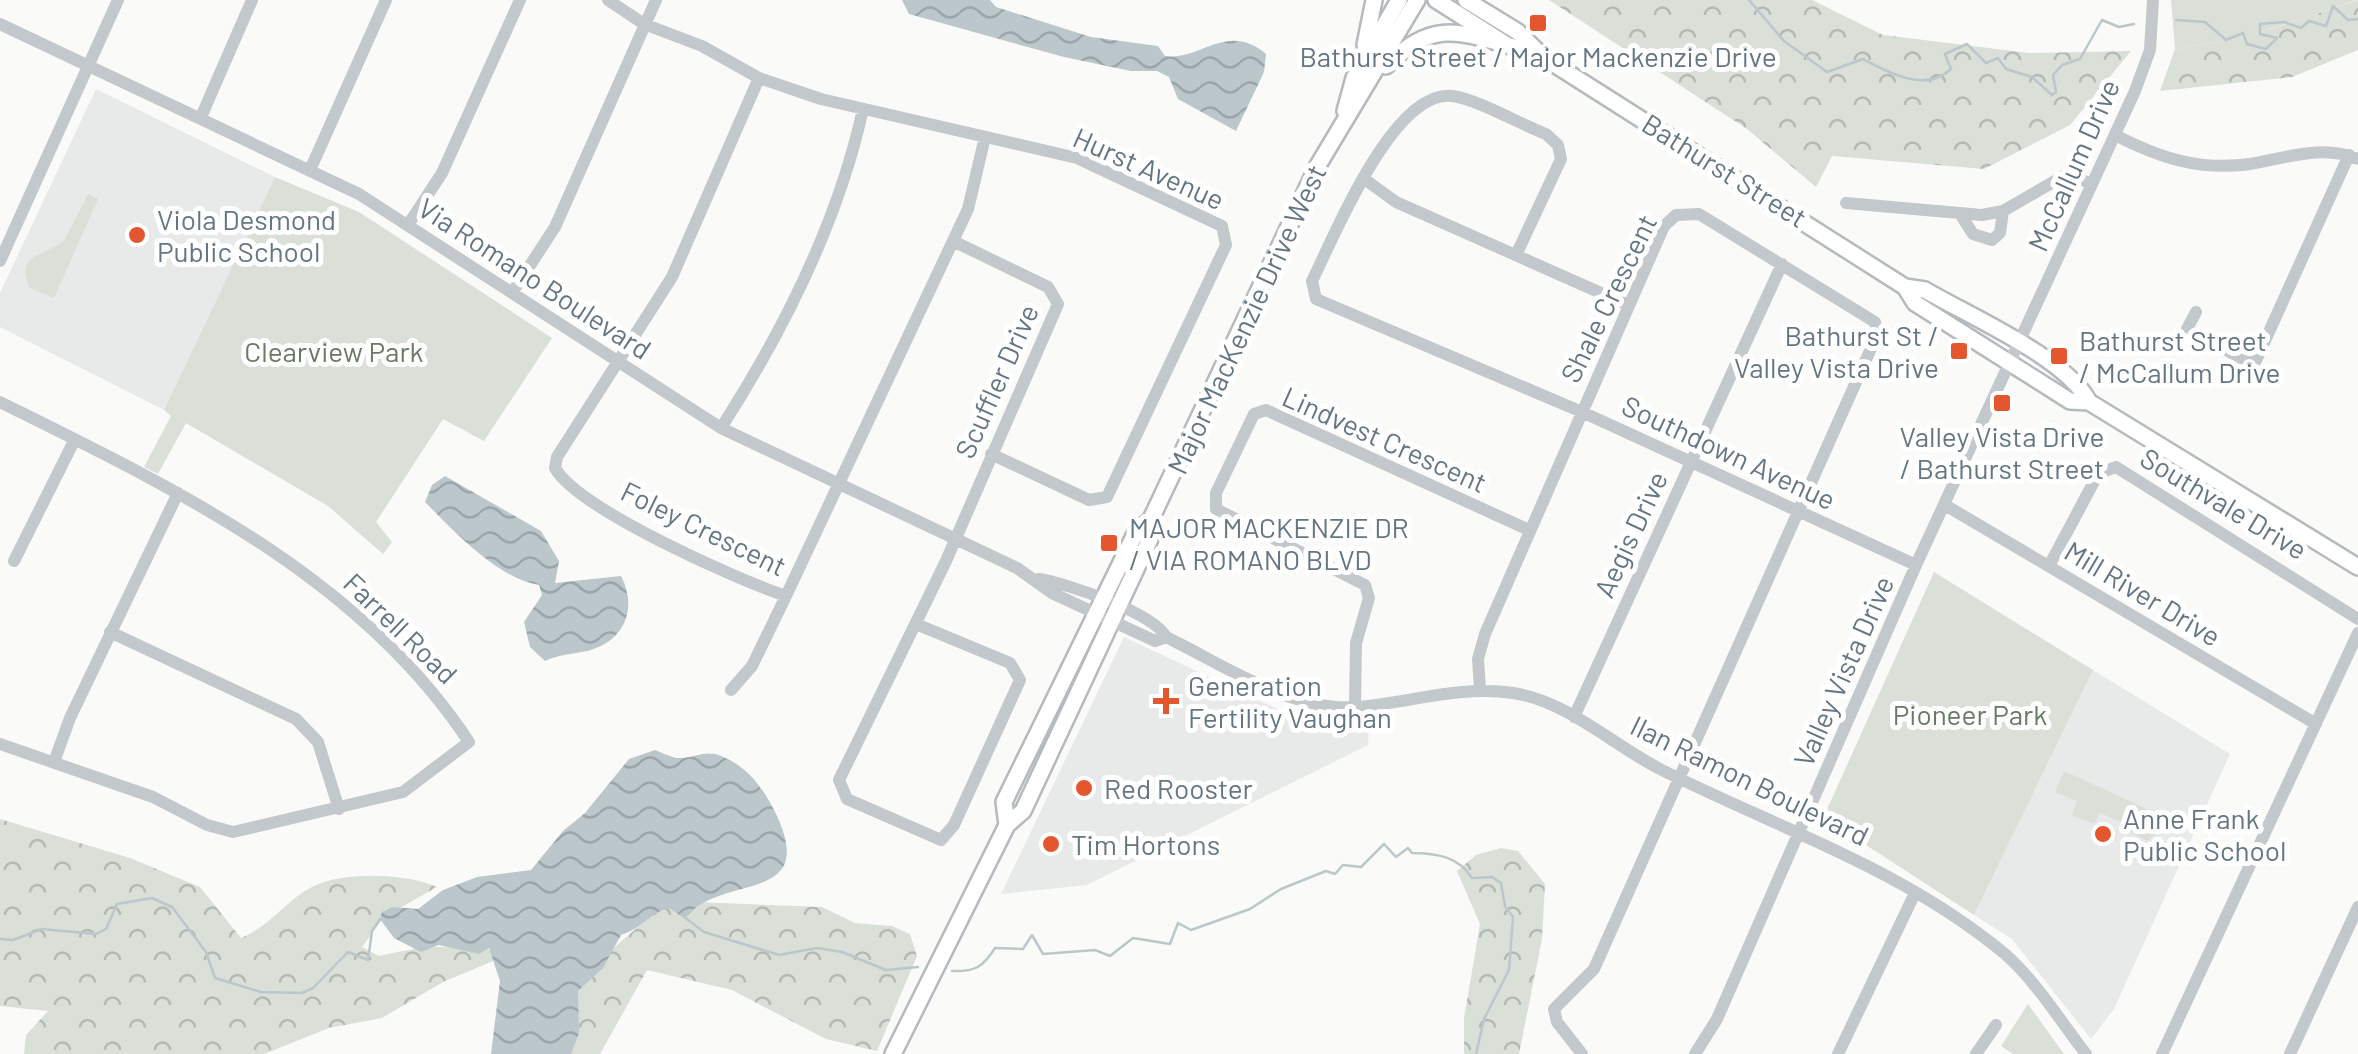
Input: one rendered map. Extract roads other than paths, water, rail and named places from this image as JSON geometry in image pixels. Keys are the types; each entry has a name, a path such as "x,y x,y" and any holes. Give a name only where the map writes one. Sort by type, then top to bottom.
{"main road":[{"path":"1354,78 1372,26 1374,0"},
{"name":"Major MacKenzie Drive West","path":"1007,825 1004,802 1136,532 1151,518 1342,120 1354,78 1399,0"},
{"name":"Major MacKenzie Drive West","path":"1342,120 1372,79 1417,0"},
{"name":"Bathurst Street","path":"1436,0 1506,46 1544,57"},
{"name":"Bathurst Street","path":"1466,0 1518,32 1544,57 1904,287 1915,303 2070,401 2088,402 2358,567"},
{"path":"1489,0 1518,32"},
{"path":"1372,79 1405,48 1430,34 1453,30 1506,46"},
{"name":"Bathurst Street","path":"1904,287 1925,290 2020,346 2080,384 2088,402"},
{"name":"Major MacKenzie Drive West","path":"893,1054 1007,825 1022,811 1150,539 1151,518"}],"street":[{"path":"0,261 118,0"},
{"path":"201,117 252,0"},
{"path":"310,170 386,0"},
{"path":"408,226 442,173 520,0"},
{"name":"Hurst Avenue","path":"608,0 644,24 702,46 760,78 863,109 1096,166 1218,222 1227,238 1152,408 1106,498 1091,501 991,454"},
{"path":"512,293 555,227 656,0"},
{"name":"McCallum Drive","path":"2010,362 2150,50 2152,0"},
{"name":"Via Romano Boulevard","path":"0,24 310,170 408,226 721,428 1038,580 1060,582 1115,614"},
{"path":"619,362 672,277 760,78"},
{"name":"Southdown Avenue","path":"1517,253 1561,159 1558,145 1546,134 1452,96 1433,98 1416,105 1362,178 1312,281 1316,299 1582,412 1916,564"},
{"path":"721,428 770,347 839,199 863,109"},
{"path":"2115,135 2174,163 2200,166 2248,164 2298,153 2353,157 2254,365 2188,329 2196,312"},
{"name":"Foley Crescent","path":"619,362 557,458 559,476 649,534 786,596 953,242 974,191 986,137"},
{"path":"1846,203 1926,208 1962,216 2003,211 2067,174 2092,184"},
{"path":"1362,178 1396,202 1628,305"},
{"path":"1962,216 1973,234 1992,240 2000,233 2003,211"},
{"name":"Shale Crescent","path":"1480,689 1478,659 1484,634 1664,226 1676,214 1699,214 1875,322 1877,335 1594,968 1554,1009 1557,1022 1582,1054"},
{"name":"Scuffler Drive","path":"916,624 1010,663 1020,680 954,825 941,840 848,799 840,790 841,772 956,540 1056,315 1058,300 1045,285 953,242"},
{"name":"Aegis Drive","path":"1574,717 1782,264"},
{"name":"Valley Vista Drive","path":"1695,1054 1717,1019 1916,564 2010,362"},
{"name":"Farrell Road","path":"0,402 250,532 318,583 434,688 470,742 403,792 233,832 0,744"},
{"name":"Lindvest Crescent","path":"1355,707 1356,644 1369,598 1365,585 1216,509 1216,493 1254,414 1266,410 1529,530"},
{"path":"14,561 75,439"},
{"name":"Southvale Drive","path":"2049,566 2098,474 2116,467 2358,619"},
{"path":"54,762 110,632 178,493"},
{"name":"Mill River Drive","path":"1945,505 2316,724"},
{"path":"731,690 752,666 786,596"},
{"name":"Ilan Ramon Boulevard","path":"1115,614 1155,642 1166,637 1282,693 1355,707 1480,689 1518,693 1574,717 1681,780 1800,830 1915,893 2005,954 2086,1054"},
{"path":"110,632 296,719 318,742 338,809"},
{"path":"2162,1054 2358,633"},
{"path":"1838,1054 1915,893"},
{"path":"2290,1054 2358,906"},
{"path":"1976,1054 1996,1025"}],"water":[{"path":"902,0 990,0 996,7 1091,37 1158,46 1165,56 1239,41 1266,54 1264,72 1236,131 1178,99 1169,77 1157,71 1131,71 1064,57 909,14"},
{"path":"445,476 541,531 559,561 555,583 621,576 628,606 618,633 594,649 545,661 530,647 524,622 542,595 539,585 523,581 492,563 425,502 432,485"},
{"path":"655,750 677,758 715,754 748,773 773,807 786,841 786,859 780,871 769,880 701,904 684,918 669,908 621,935 603,968 578,991 579,1033 571,1054 491,1054 500,981 489,948 479,954 439,945 421,952 394,938 380,919 382,912 392,907 418,909 443,890 477,877 531,870 629,759"}],"waterway":[{"path":"1749,0 1784,41 1827,72 1863,59 1907,78 1930,80 1951,69 1945,54 1967,44 1986,63 1998,58 2006,69 2032,77 2052,95 2056,92 2053,75 2062,65 2080,59 2102,20 2119,27 2134,24"},
{"path":"2176,20 2205,22 2226,40 2243,33 2247,44 2266,49 2277,38 2260,34 2260,24 2284,22 2301,28 2309,21 2326,26 2333,6 2348,20 2358,19"},
{"path":"952,971 978,967 995,948 1023,949 1032,935 1043,954 1095,950 1110,956 1133,938 1170,944 1178,923 1191,930 1250,909 1281,889 1326,871 1335,874 1343,865 1361,867 1384,844 1396,857 1408,848 1412,853 1439,855 1461,865 1472,878 1492,877 1501,883 1505,906 1513,917 1509,970 1484,1019 1476,1054"},
{"path":"0,939 13,940 42,929 96,934 106,929 117,904 152,898 172,907 206,952 215,978 261,992 302,993 313,988 348,952 368,960 372,931 380,919"},
{"path":"684,917 704,932 779,955 817,948 842,952 886,970 918,967"}],"place":[{"name":"Bathurst Street / Major Mackenzie Drive","path":"1538,23"},
{"name":"Viola Desmond Public School","path":"137,235"},
{"name":"Bathurst St / Valley Vista Drive","path":"1959,351"},
{"name":"Bathurst Street / McCallum Drive","path":"2059,356"},
{"name":"Valley Vista Drive / Bathurst Street","path":"2002,403"},
{"name":"MAJOR MACKENZIE DR / VIA ROMANO BLVD","path":"1109,543"},
{"name":"Generation Fertility Vaughan","path":"1166,701"},
{"name":"Red Rooster","path":"1084,788"},
{"name":"Anne Frank Public School","path":"2103,834"},
{"name":"Tim Hortons","path":"1051,844"}],"park label":[{"name":"Clearview Park","path":"334,351"},
{"name":"Pioneer Park","path":"1970,714"}]}
